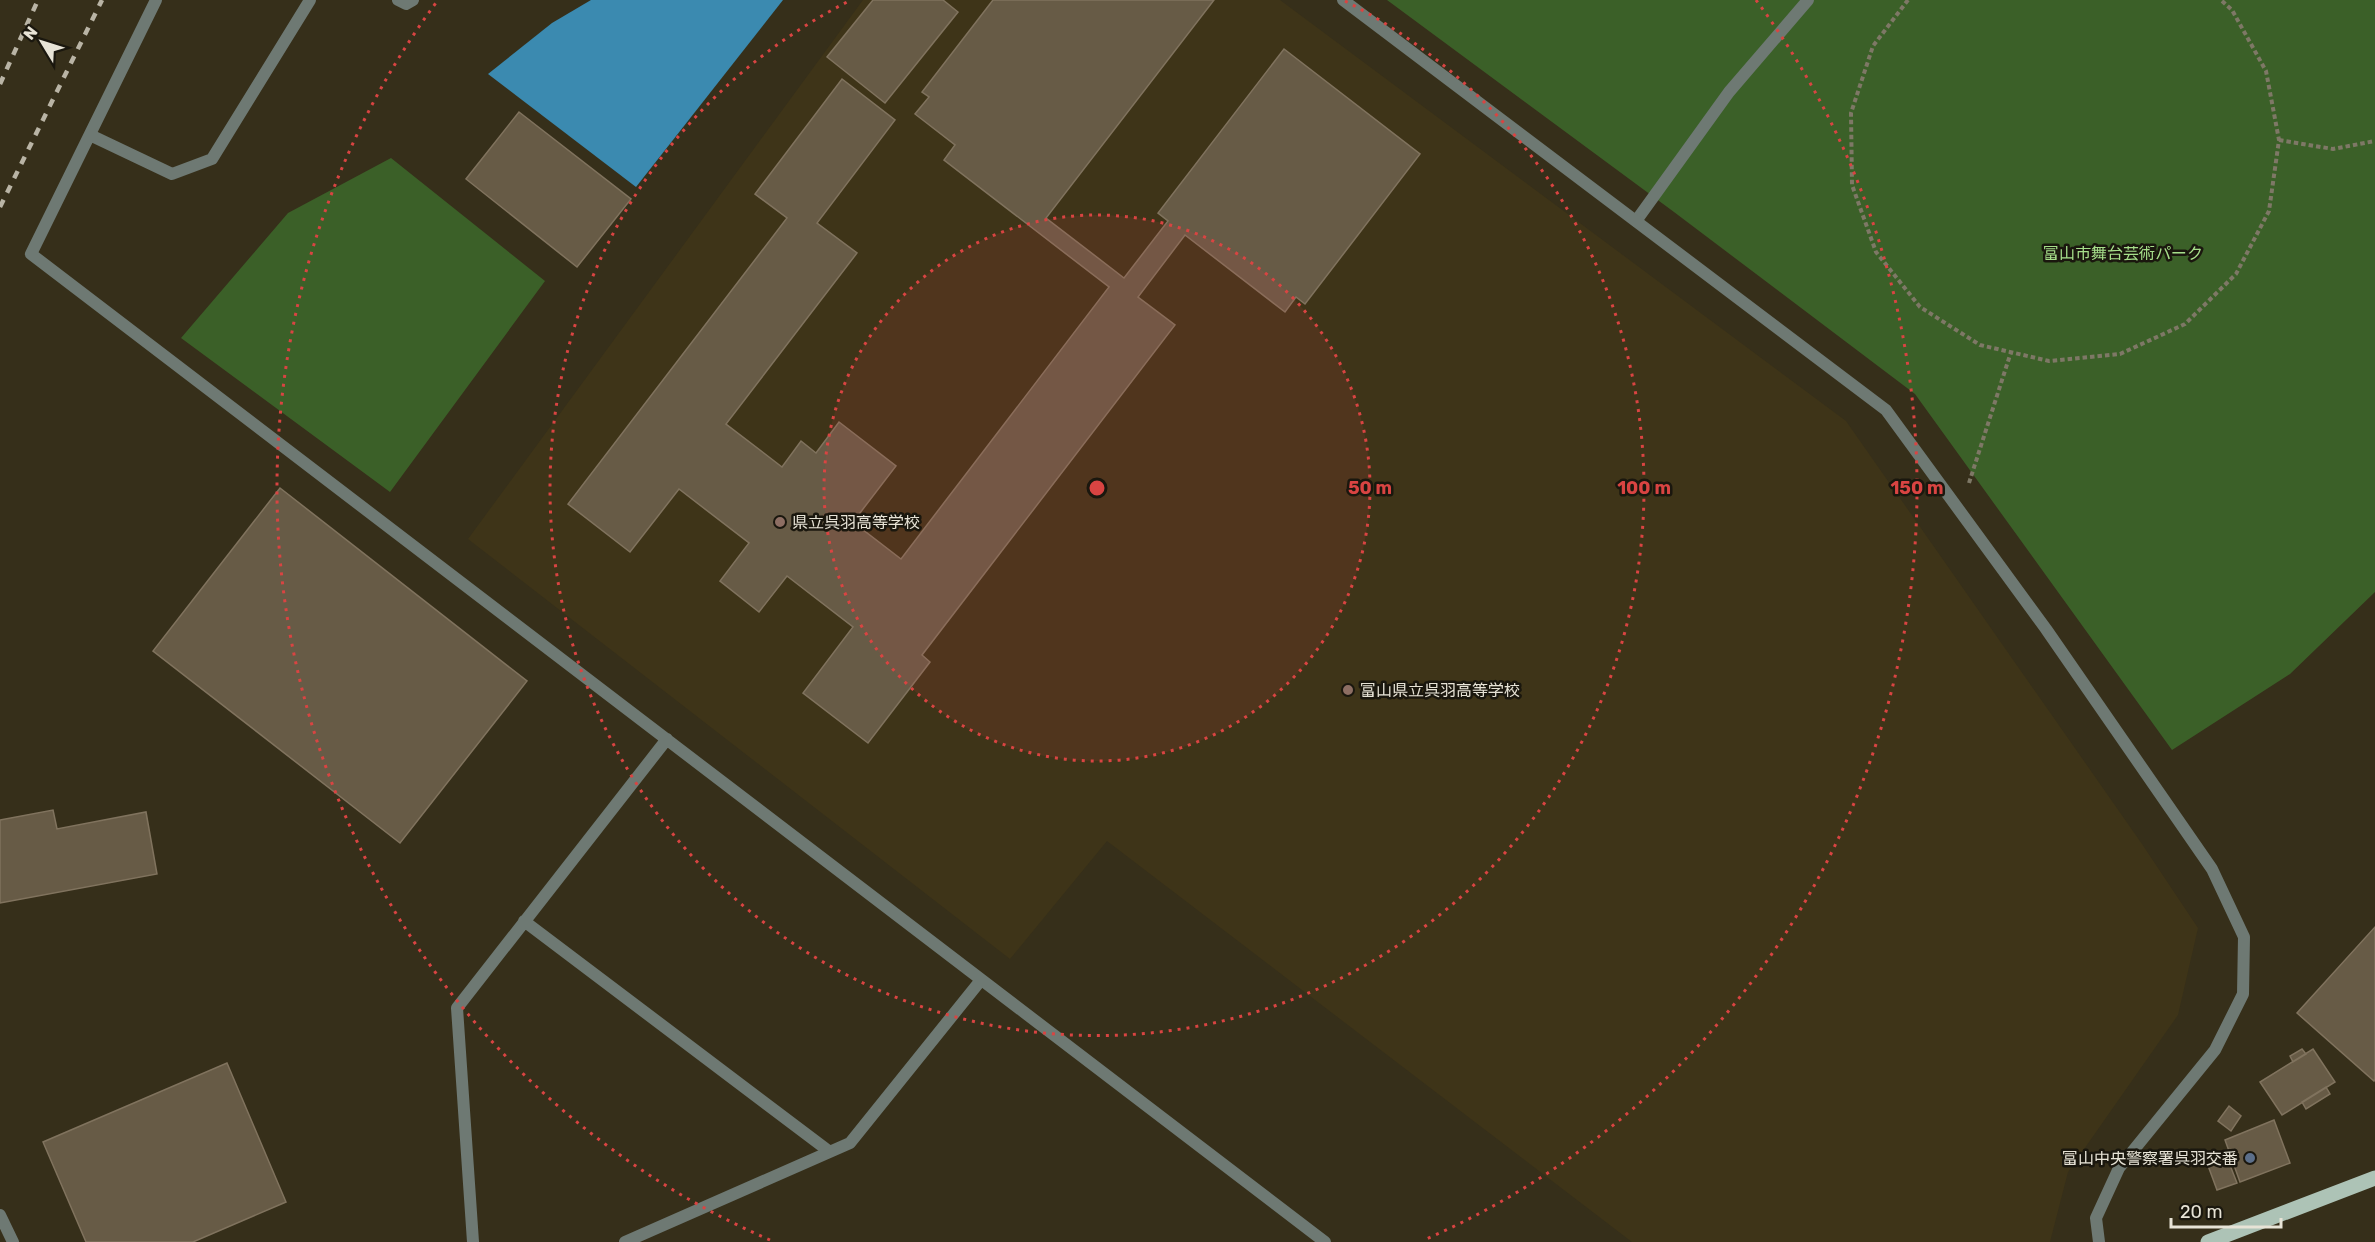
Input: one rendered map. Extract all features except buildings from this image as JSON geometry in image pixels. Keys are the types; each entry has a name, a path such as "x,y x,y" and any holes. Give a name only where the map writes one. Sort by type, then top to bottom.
{"main road":[{"path":"2208,1242 2375,1178"}],"street":[{"path":"156,0 31,254 1324,1242"},
{"path":"90,135 172,174 212,159 310,0"},
{"path":"398,0 406,4 413,0"},
{"path":"1343,0 1886,410 2046,629 2212,869 2244,937 2243,994 2215,1050 2119,1168 2096,1218 2098,1242"},
{"path":"1636,221 1729,92 1808,0"},
{"path":"473,1242 457,1008 667,739"},
{"path":"524,921 830,1152"},
{"path":"625,1242 850,1143 981,980"},
{"path":"0,1215 13,1242"}],"path":[{"path":"1908,0 1873,46 1851,113 1852,184 1875,252 1920,307 1980,345 2049,361 2120,354 2185,324 2236,274 2269,211 2279,140 2266,71 2232,10 2221,0"},
{"path":"2279,140 2333,149 2375,141"},
{"path":"1960,511 2011,352"}],"shaded area":[{"name":"富山県立呉羽高等学校","path":"863,0 1280,0 1846,421 2142,844 2198,928 2178,1015 2068,1172 2050,1242 1632,1242 1107,841 1010,959 468,539"}],"green space":[{"name":"富山市舞台芸術パーク","path":"1387,0 2375,0 2375,592 2290,674 2172,750 1915,394"},
{"path":"391,158 545,281 390,492 181,338 288,213"}],"water":[{"path":"591,0 783,0 636,187 488,74 552,23"}],"railway":[{"path":"0,84 38,0"},
{"path":"0,207 102,0"}],"place":[{"name":"県立呉羽高等学校","path":"780,522"},
{"name":"富山県立呉羽高等学校","path":"1348,690"},
{"name":"富山中央警察署呉羽交番","path":"2250,1158"}]}
